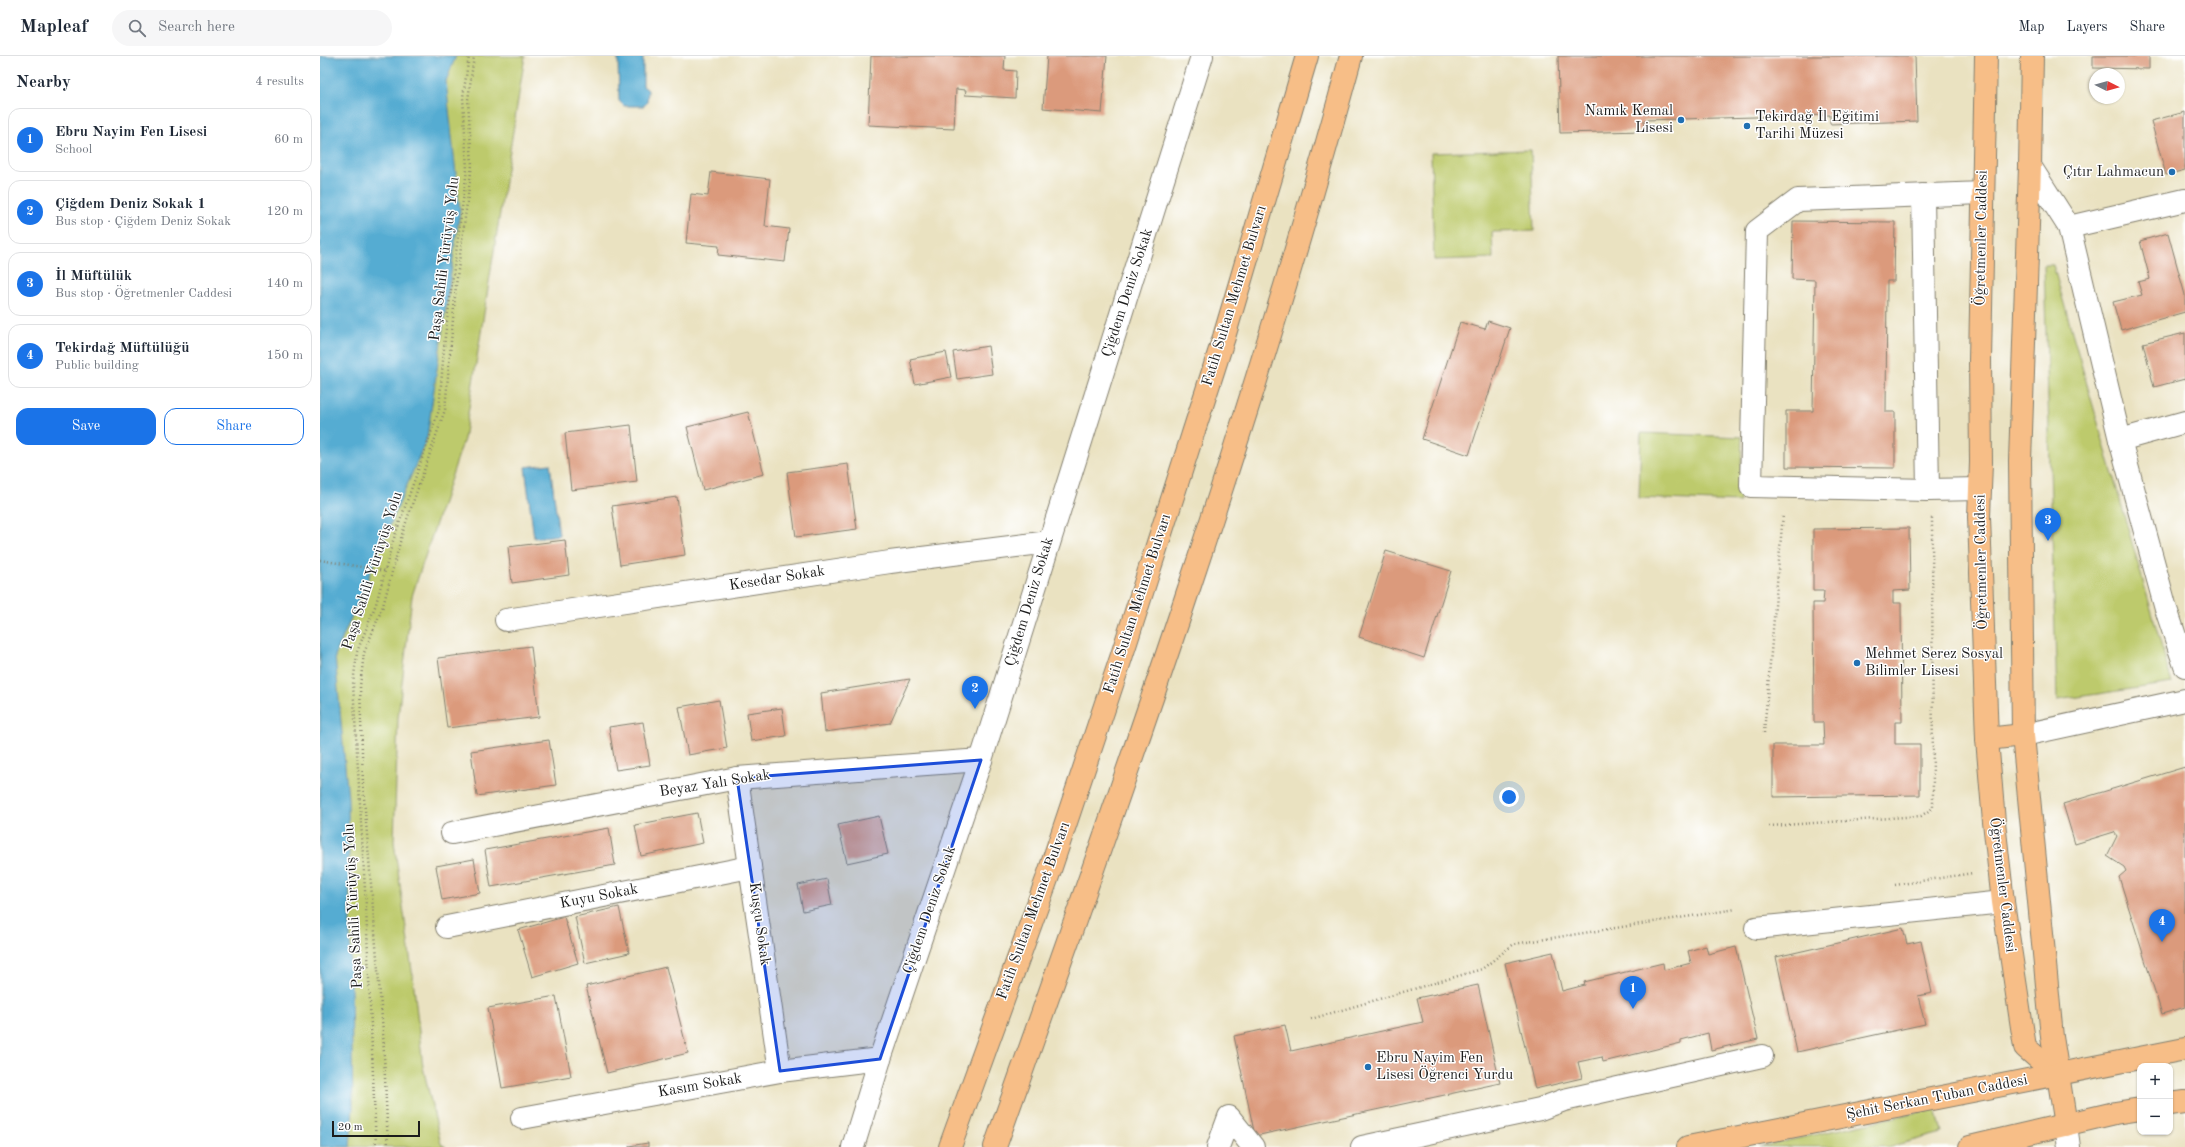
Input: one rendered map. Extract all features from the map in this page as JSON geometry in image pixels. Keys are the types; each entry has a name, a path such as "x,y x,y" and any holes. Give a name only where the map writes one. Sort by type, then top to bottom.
{"main road":[{"name":"Fatih Sultan Mehmet Bulvarı","path":"950,1147 1047,879 1121,658 1226,330 1307,56"},
{"path":"995,1147 1098,859 1239,433 1284,288 1351,56"},
{"name":"Öğretmenler Caddesi","path":"1986,56 1982,193 1979,517 1987,739 2003,902 2025,1047 2057,1075"},
{"path":"2032,56 2030,166 2020,461 2023,735 2052,1037 2066,1125"},
{"path":"1987,739 2023,735"},
{"name":"Şehit Serkan Tuban Caddesi","path":"1688,1147 2185,1049"},
{"path":"2173,1104 2185,1102"},
{"path":"1970,1147 2115,1113 2137,1109"}],"street":[{"name":"Çiğdem Deniz Sokak","path":"853,1147 880,1059 981,760 1202,56"},
{"path":"2030,166 2068,227 2120,440 2166,609 2185,666"},
{"path":"1980,489 1928,490 1751,486 1757,231 1798,200 1982,193"},
{"path":"1923,195 1928,490"},
{"path":"2068,227 2185,200"},
{"path":"2120,440 2185,422"},
{"name":"Kesedar Sokak","path":"506,620 890,562 1049,542"},
{"path":"2023,735 2185,700"},
{"name":"Beyaz Yalı Sokak","path":"452,833 737,778 981,760"},
{"name":"Kuşçu Sokak","path":"737,778 780,1071"},
{"name":"Kuyu Sokak","path":"447,927 750,867"},
{"path":"1756,928 2003,902"},
{"path":"1362,1147 1540,1109 1564,1100 1762,1056"},
{"name":"Kasım Sokak","path":"522,1118 780,1071 880,1059"},
{"path":"1218,1147 1229,1117 1253,1147"},
{"path":"2066,1125 2069,1147"}],"path":[{"name":"Paşa Sahili Yürüyüş Yolu","path":"376,1147 366,907 353,684 357,652 376,604 393,541 439,410 446,336 467,170 463,97 469,56"},
{"path":"388,1147 383,1032 363,784 360,686 364,653 383,606 403,531 445,410 456,285 472,165 468,100 474,56"},
{"path":"1764,733 1782,514 1790,514"},
{"path":"1924,516 1979,517"},
{"path":"1769,826 1922,816 1933,808 1932,516"},
{"path":"320,560 385,571"},
{"path":"1890,886 2000,868"},
{"path":"1311,1019 1482,969 1514,944 1741,908"}],"highlighted area":[{"path":"981,760 880,1059 780,1071 737,778"}],"green space":[{"path":"445,56 525,56 464,439 412,596 398,718 394,842 413,978 423,1067 441,1144 446,1147 331,1147 320,886 320,522"},
{"path":"1531,150 1534,231 1492,232 1493,258 1434,260 1431,153"},
{"path":"2044,265 2053,265 2172,683 2057,700"},
{"path":"1641,433 1742,437 1740,502 1639,498"},
{"path":"1936,1108 1942,1133 1888,1147 1759,1147"}],"water":[{"path":"320,56 456,56 446,81 460,211 427,438 335,656 348,798 353,1108 350,1147 320,1147"},
{"path":"620,56 642,56 643,58 643,86 648,90 647,102 644,106 624,106 619,101 618,58"},
{"path":"550,464 559,535 534,538 525,467"}],"building":[{"path":"871,56 1005,56 1004,70 1016,71 1015,98 965,95 966,90 956,89 954,129 868,125"},
{"path":"1047,56 1107,56 1102,113 1043,108"},
{"path":"1558,56 1915,56 1917,121 1830,124 1830,115 1644,120 1644,131 1560,133"},
{"path":"2093,56 2149,56 2149,69 2093,68"},
{"path":"2185,112 2185,170 2166,175 2151,121"},
{"path":"711,172 770,179 765,226 789,229 785,262 718,255 719,246 686,243 691,194 708,196"},
{"path":"1793,221 1895,222 1894,281 1887,281 1886,412 1895,412 1895,468 1786,467 1786,411 1813,411 1815,280 1792,279"},
{"path":"2168,233 2185,295 2185,312 2121,330 2113,302 2142,295 2138,282 2150,279 2140,241"},
{"path":"1488,321 1510,328 1469,455 1422,439 1460,322 1485,329"},
{"path":"2185,333 2185,379 2154,387 2143,343"},
{"path":"988,346 992,374 957,379 953,352"},
{"path":"946,352 951,377 915,384 910,359"},
{"path":"748,412 764,474 703,490 687,427"},
{"path":"631,425 637,482 571,490 565,433"},
{"path":"848,464 857,529 796,537 787,472"},
{"path":"677,497 685,555 620,565 612,506"},
{"name":"Mehmet Serez Sosyal Bilimler Lisesi","path":"1909,528 1910,590 1893,591 1893,603 1901,603 1902,722 1895,722 1895,744 1920,744 1920,795 1773,797 1773,745 1824,745 1823,722 1814,722 1813,603 1823,603 1824,591 1813,591 1813,529"},
{"path":"565,540 569,575 512,583 508,547"},
{"path":"1386,551 1451,571 1424,658 1359,637"},
{"path":"531,646 539,717 447,728 438,658"},
{"path":"910,679 890,723 825,732 821,693"},
{"path":"719,700 727,748 688,755 679,707"},
{"path":"782,708 786,736 751,741 747,713"},
{"path":"643,722 650,765 616,770 609,727"},
{"path":"549,740 556,785 477,796 471,751"},
{"path":"2185,767 2185,1007 2162,1014 2119,877 2126,871 2124,867 2107,856 2117,836 2114,832 2075,844 2063,804"},
{"path":"697,813 703,843 641,856 635,825"},
{"path":"879,816 888,854 847,863 838,825"},
{"path":"609,828 615,865 491,887 485,850"},
{"path":"474,859 480,893 442,900 436,866"},
{"path":"827,879 832,905 803,911 798,885"},
{"path":"619,907 629,953 585,963 575,917"},
{"path":"564,917 578,963 532,977 518,930"},
{"path":"1903,928 1907,944 1921,941 1932,993 1918,996 1925,1024 1797,1052 1776,957"},
{"path":"1706,946 1708,954 1736,947 1758,1039 1711,1050 1708,1033 1681,1040 1681,1043 1603,1062 1602,1057 1578,1062 1582,1078 1535,1089 1505,963 1553,952 1562,991 1585,985 1584,982 1663,963 1664,970 1691,963 1688,951"},
{"path":"666,967 688,1053 607,1073 586,986"},
{"name":"Ebru Nayim Fen Lisesi Öğrenci Yurdu","path":"1478,985 1500,1083 1255,1136 1234,1036 1285,1025 1291,1051 1423,1022 1417,998"},
{"path":"556,996 571,1076 502,1088 488,1008"},
{"path":"648,1143 648,1147 629,1147 629,1146"}],"place":[{"name":"Namık Kemal Lisesi","path":"1681,120"},
{"name":"Tekirdağ İl Eğitimi Tarihi Müzesi","path":"1747,126"},
{"name":"Çıtır Lahmacun","path":"2172,172"},
{"name":"İl Müftülük","path":"2048,541"},
{"name":"Mehmet Serez Sosyal Bilimler Lisesi","path":"1857,663"},
{"name":"Çiğdem Deniz Sokak 1","path":"975,709"},
{"name":"Tekirdağ Müftülüğü","path":"2162,942"},
{"name":"Ebru Nayim Fen Lisesi","path":"1633,1009"},
{"name":"Ebru Nayim Fen Lisesi Öğrenci Yurdu","path":"1368,1067"}]}
